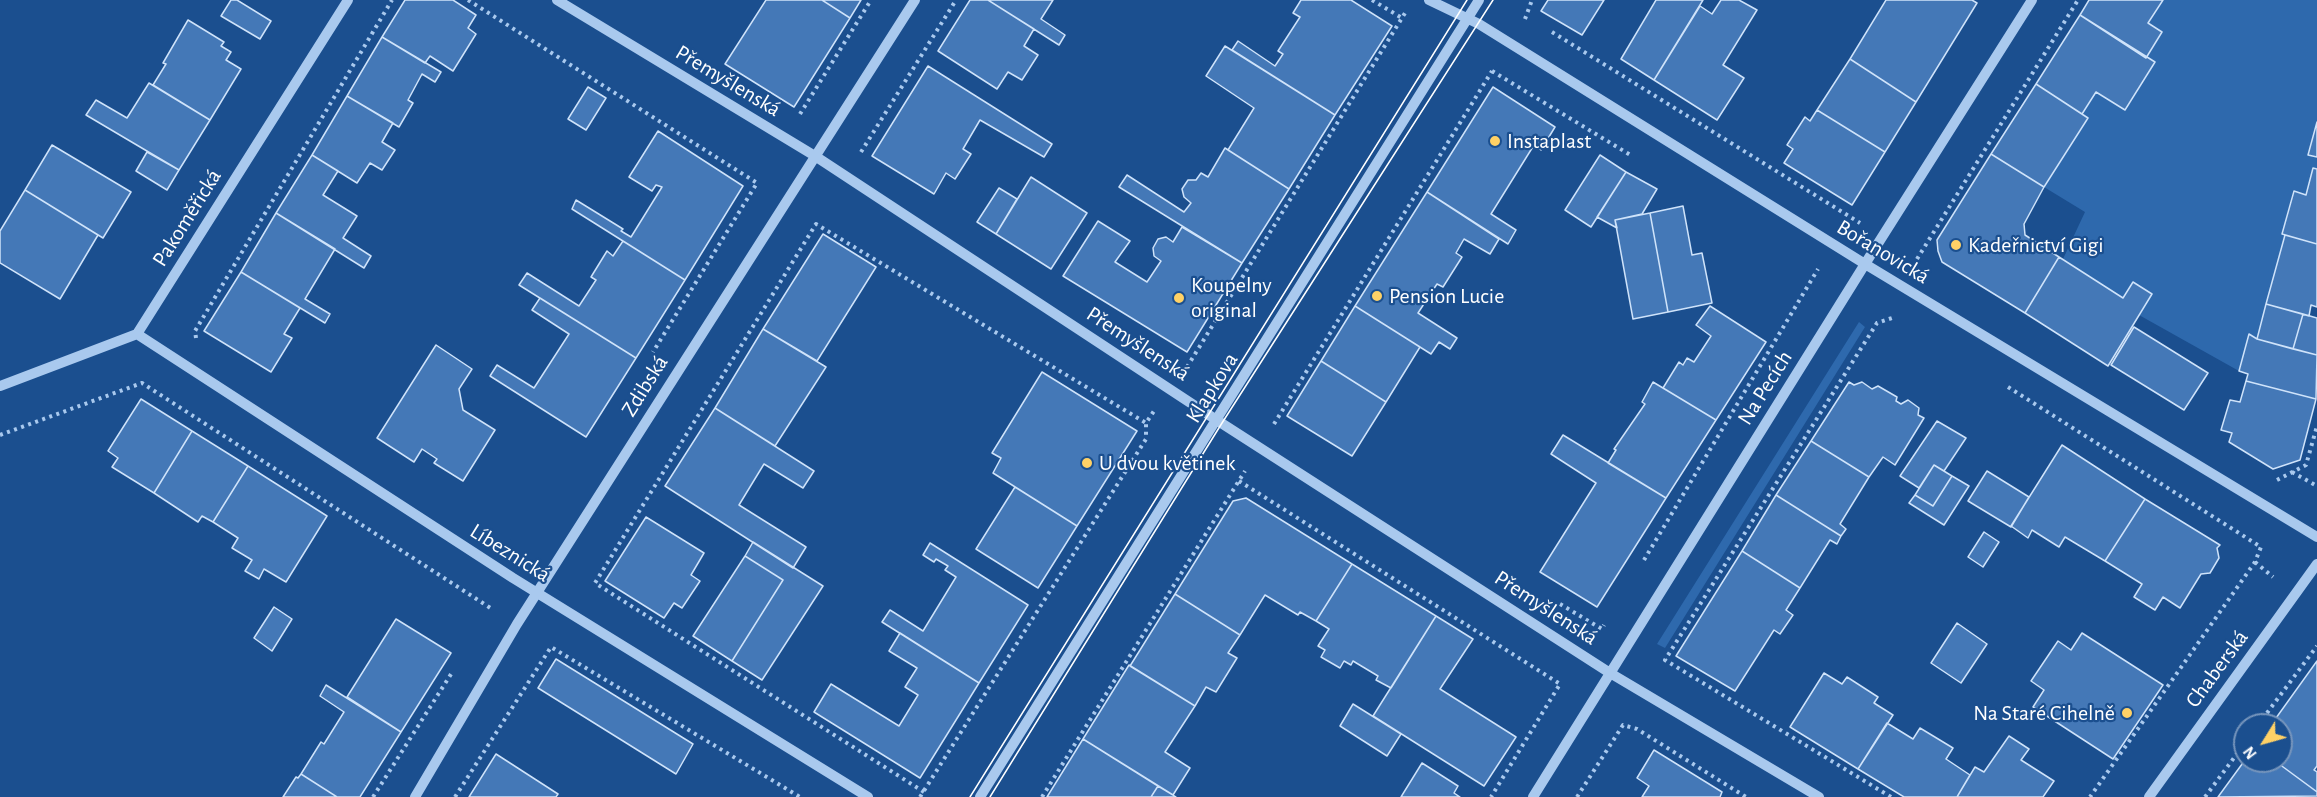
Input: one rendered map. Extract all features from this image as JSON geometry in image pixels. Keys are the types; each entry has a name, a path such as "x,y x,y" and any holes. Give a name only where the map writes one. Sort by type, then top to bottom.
{"street":[{"name":"Pakoměřická","path":"137,334 348,0"},
{"name":"Přemyšlenská","path":"557,0 814,156 1215,419 1610,673 1819,797"},
{"name":"Zdibská","path":"415,797 537,593 915,0"},
{"name":"Bořanovická","path":"1429,0 1467,18 1510,43 1865,264 2317,537"},
{"name":"Klapkova","path":"980,797 1479,0"},
{"name":"Na Pecích","path":"1533,797 2032,0"},
{"path":"0,386 137,334"},
{"name":"Líbeznická","path":"137,334 537,593 868,797"},
{"name":"Chaberská","path":"2149,797 2317,564"}],"path":[{"path":"197,345 195,331 393,0"},
{"path":"468,0 757,183 652,353"},
{"path":"796,120 872,0"},
{"path":"857,158 956,0"},
{"path":"1372,0 1402,18"},
{"path":"1042,797 1510,43 1526,16 1532,0"},
{"path":"1917,258 2078,0"},
{"path":"1546,29 1927,265"},
{"path":"924,792 595,583 816,224 1146,423"},
{"path":"1639,567 1819,270"},
{"path":"1891,797 1665,660 1877,323 1896,316 1904,321"},
{"path":"1998,381 2261,547 2255,562 2090,797"},
{"path":"0,435 142,383 493,608 486,618"},
{"path":"2276,480 2307,465 2317,426"},
{"path":"2292,472 2317,486"},
{"path":"1239,481 1560,684 1491,797"},
{"path":"1552,598 1602,628 1608,618"},
{"path":"2267,713 2317,646"},
{"path":"455,797 551,647 800,797"},
{"path":"373,797 455,668"},
{"path":"1577,797 1623,725 1636,729 1746,797"},
{"path":"2205,797 2233,759"}],"shaded area":[{"path":"2163,0 2317,0 2317,122 2308,155 2317,157 2317,169 2313,168 2306,195 2293,191 2282,234 2285,235 2257,339 2249,335 2239,371 2139,315 2152,294 2133,282 2123,298 2063,259 2085,212 2044,187 2088,118 2082,114 2096,92 2126,110 2155,62 2146,58 2162,32 2148,23"},
{"path":"1859,322 1865,327 1665,648 1657,644"}],"building":[{"path":"231,0 237,0 271,21 260,39 221,16"},
{"path":"405,0 453,0 476,15 468,28 476,34 453,71 430,56 425,63 382,37"},
{"path":"766,0 822,0 850,18 794,107 725,64"},
{"path":"822,0 861,0 850,18"},
{"path":"970,0 988,0 1034,29 1024,46 1038,55 1022,80 1008,72 997,89 938,51"},
{"path":"988,0 1053,0 1041,19 1065,35 1059,45"},
{"path":"1301,0 1351,0 1392,26 1335,115 1232,50 1238,41 1275,66 1283,54 1278,51 1300,17 1293,13"},
{"path":"1548,0 1604,0 1582,35 1541,11"},
{"path":"1656,0 1703,0 1654,80 1621,59"},
{"path":"1721,0 1739,0 1757,10 1723,65 1744,78 1717,120 1654,80 1700,6 1712,14"},
{"path":"1886,0 1972,0 1977,3 1916,102 1850,59"},
{"path":"2089,0 2163,0 2148,23 2162,32 2146,58 2080,15"},
{"path":"2080,15 2155,62 2125,110 2096,92 2082,114 2036,84"},
{"path":"188,20 224,42 221,46 231,52 226,60 241,69 210,120 153,85"},
{"path":"382,37 441,72 435,82 422,74 408,100 413,103 399,127 347,96"},
{"path":"1225,46 1335,115 1289,189 1228,150 1254,108 1206,76"},
{"path":"1850,59 1916,102 1885,152 1817,110"},
{"path":"928,66 1052,144 1044,157 980,120 963,149 971,154 955,179 946,173 934,194 872,156"},
{"path":"149,83 210,120 179,170 86,115 96,100 127,118"},
{"path":"2036,84 2088,118 2044,187 1991,154"},
{"path":"588,87 606,98 586,130 568,119"},
{"path":"1493,87 1555,127 1541,150 1534,145 1491,214 1516,230 1508,244 1427,192"},
{"path":"347,96 393,123 382,142 395,150 382,170 370,163 357,183 312,155"},
{"path":"1817,110 1885,152 1852,205 1784,163 1793,149 1787,145 1805,117 1810,121"},
{"path":"2317,122 2317,157 2308,155"},
{"path":"658,131 743,186 685,280 572,209 576,200 623,229 621,231 631,237 662,187 656,185 652,191 629,177"},
{"path":"52,145 131,192 103,238 25,190"},
{"path":"1225,148 1289,189 1242,263 1119,187 1127,175 1184,212 1191,203 1184,197 1182,189 1188,180 1196,180 1201,173 1208,177"},
{"path":"147,152 179,170 167,190 136,171"},
{"path":"1991,154 2044,187 2024,224 2025,235 2059,257 2025,313 1942,262 1938,251 1937,240"},
{"path":"312,155 338,171 323,195 357,216 343,238 371,256 364,268 276,213"},
{"path":"1600,155 1626,172 1591,227 1565,210"},
{"path":"2313,168 2317,169 2317,244 2282,234 2294,191 2306,195"},
{"path":"1626,172 1657,189 1642,214 1615,220 1617,228 1597,217"},
{"path":"1031,177 1087,213 1051,269 996,234"},
{"path":"999,188 1017,199 996,234 977,222"},
{"path":"25,190 98,235 60,299 0,263 0,231"},
{"path":"1427,192 1499,239 1490,254 1464,239 1456,253 1462,257 1443,287 1437,284 1418,313 1457,338 1450,349 1439,342 1431,354 1355,306"},
{"path":"1683,206 1692,255 1702,253 1712,303 1668,312 1650,213"},
{"path":"276,213 335,249 305,299 330,314 325,323 241,272"},
{"path":"1650,213 1668,312 1633,319 1615,220"},
{"path":"1098,221 1130,241 1115,262 1147,282 1161,261 1154,256 1153,248 1158,239 1166,237 1173,242 1182,227 1242,263 1187,352 1063,276"},
{"path":"823,234 876,267 817,361 763,329"},
{"path":"2285,235 2317,244 2317,307 2311,305 2309,316 2266,304"},
{"path":"623,241 685,280 636,358 519,285 527,273 579,306 596,280 591,277 607,251 613,256"},
{"path":"2059,257 2123,298 2133,282 2152,294 2108,366 2025,313"},
{"path":"241,272 300,308 284,334 292,338 271,372 204,331"},
{"path":"540,298 636,358 586,437 490,376 497,365 534,388 569,334 532,310"},
{"path":"2266,304 2303,314 2293,349 2257,339"},
{"path":"1355,306 1420,347 1386,402 1321,361"},
{"path":"1710,306 1766,342 1716,420 1663,388 1679,362 1683,365 1687,358 1694,362 1711,336 1696,325"},
{"path":"2303,314 2317,318 2317,355 2293,349"},
{"path":"2134,327 2208,373 2184,410 2111,365"},
{"path":"763,329 826,367 775,446 715,408"},
{"path":"2249,334 2257,339 2317,355 2316,399 2246,381 2248,374 2239,371"},
{"path":"436,345 472,369 459,389 463,410 495,430 463,481 434,463 437,459 422,449 414,462 377,438"},
{"path":"1321,361 1386,402 1352,456 1287,416"},
{"path":"1042,372 1137,431 1077,526 993,473 1001,458 992,453"},
{"path":"2246,381 2316,399 2300,460 2273,469 2229,442 2232,433 2221,430 2230,400 2240,402"},
{"path":"1653,382 1716,420 1666,498 1608,463 1616,450 1614,449 1645,404 1642,402"},
{"path":"1849,382 1854,385 1862,382 1872,389 1878,386 1897,397 1896,401 1901,404 1908,400 1919,408 1918,415 1924,418 1895,465 1883,457 1869,477 1811,441"},
{"path":"141,399 192,431 154,493 112,467 118,458 108,451"},
{"path":"715,408 814,471 803,488 764,464 739,505 806,547 793,568 665,486"},
{"path":"1937,421 1966,438 1944,471 1934,465 1919,488 1900,476"},
{"path":"192,431 248,466 213,522 202,516 198,522 154,493"},
{"path":"1563,435 1666,498 1597,607 1540,572 1596,483 1551,454"},
{"path":"1811,441 1869,477 1840,524 1846,529 1841,536 1776,495"},
{"path":"2062,445 2145,499 2105,561 2065,537 2059,547 2032,530 2028,538 2011,526"},
{"path":"1934,465 1952,476 1933,506 1915,495"},
{"path":"248,466 327,516 286,582 264,569 259,579 245,571 252,560 232,548 238,538 213,522"},
{"path":"1987,471 2029,497 2011,527 1968,501"},
{"path":"1952,476 1969,486 1944,525 1909,503 1915,495 1933,506"},
{"path":"1015,487 1077,526 1038,588 976,549"},
{"path":"1776,495 1841,536 1837,544 1830,540 1800,588 1742,551"},
{"path":"1246,498 1352,564 1316,621 1300,612 1298,615 1265,595 1240,635 1175,594 1233,501"},
{"path":"2145,499 2220,545 2217,548 2219,558 2210,573 2201,574 2180,608 2163,597 2155,610 2134,597 2142,584 2105,561"},
{"path":"646,517 704,553 691,575 700,581 682,608 674,603 664,618 605,581"},
{"path":"1984,532 1999,542 1983,567 1968,557"},
{"path":"753,542 823,586 762,680 732,661 783,580 745,556"},
{"path":"930,543 1028,605 979,683 882,622 890,610 923,631 956,577 945,570 948,566 936,559 934,562 923,555"},
{"path":"1742,551 1800,588 1786,610 1793,615 1780,634 1774,630 1735,691 1676,656"},
{"path":"745,556 783,580 732,661 693,636"},
{"path":"1352,564 1436,616 1391,688 1376,680 1378,676 1353,661 1351,665 1344,661 1340,668 1321,657 1325,650 1318,646 1329,629 1316,621"},
{"path":"1175,594 1240,635 1228,653 1237,658 1216,692 1206,687 1195,706 1130,666"},
{"path":"274,607 292,619 272,651 254,638"},
{"path":"1436,616 1473,639 1440,689 1516,737 1484,786 1373,716"},
{"path":"396,619 451,653 401,732 347,697"},
{"path":"1957,623 1987,644 1961,683 1931,663"},
{"path":"900,633 979,683 920,778 814,712 831,684 899,726 918,695 905,687 917,668 889,651"},
{"path":"2082,633 2163,685 2113,759 2033,707 2044,690 2031,681 2058,641 2071,650"},
{"path":"556,659 693,744 676,774 538,688"},
{"path":"2317,661 2317,766 2314,770 2317,772 2317,792 2291,773 2293,713 2280,713"},
{"path":"1129,665 1195,706 1165,752 1190,768 1173,795 1083,739"},
{"path":"1824,673 1842,684 1847,677 1878,697 1874,703 1893,715 1858,769 1790,727"},
{"path":"326,685 401,732 360,797 337,797 301,774 321,742 324,744 344,712 320,696"},
{"path":"1353,704 1401,734 1387,756 1340,726"},
{"path":"1887,723 1913,739 1920,728 1953,748 1946,759 1970,775 1957,797 1904,797 1858,769"},
{"path":"2009,736 2029,749 2021,760 2054,781 2043,797 1957,797 1975,767 1984,772"},
{"path":"1083,739 1158,786 1151,797 1047,797"},
{"path":"1654,750 1722,792 1720,797 1642,797 1649,786 1637,778"},
{"path":"496,754 558,794 556,797 469,797"},
{"path":"1422,763 1458,786 1454,793 1460,797 1401,797"},
{"path":"2236,773 2291,773 2317,792 2317,796 2218,797"},
{"path":"301,774 337,797 283,797 296,777 298,778"},
{"path":"1158,786 1173,795 1176,797 1151,797"}],"tram line":[{"path":"970,797 1467,0"},
{"path":"990,797 1222,423 1493,0"}],"place":[{"name":"Instaplast","path":"1495,141"},
{"name":"Kadeřnictví Gigi","path":"1956,245"},
{"name":"Pension Lucie","path":"1377,296"},
{"name":"Koupelny original","path":"1179,298"},
{"name":"U dvou květinek","path":"1087,463"},
{"name":"Na Staré Cihelně","path":"2127,713"}]}
